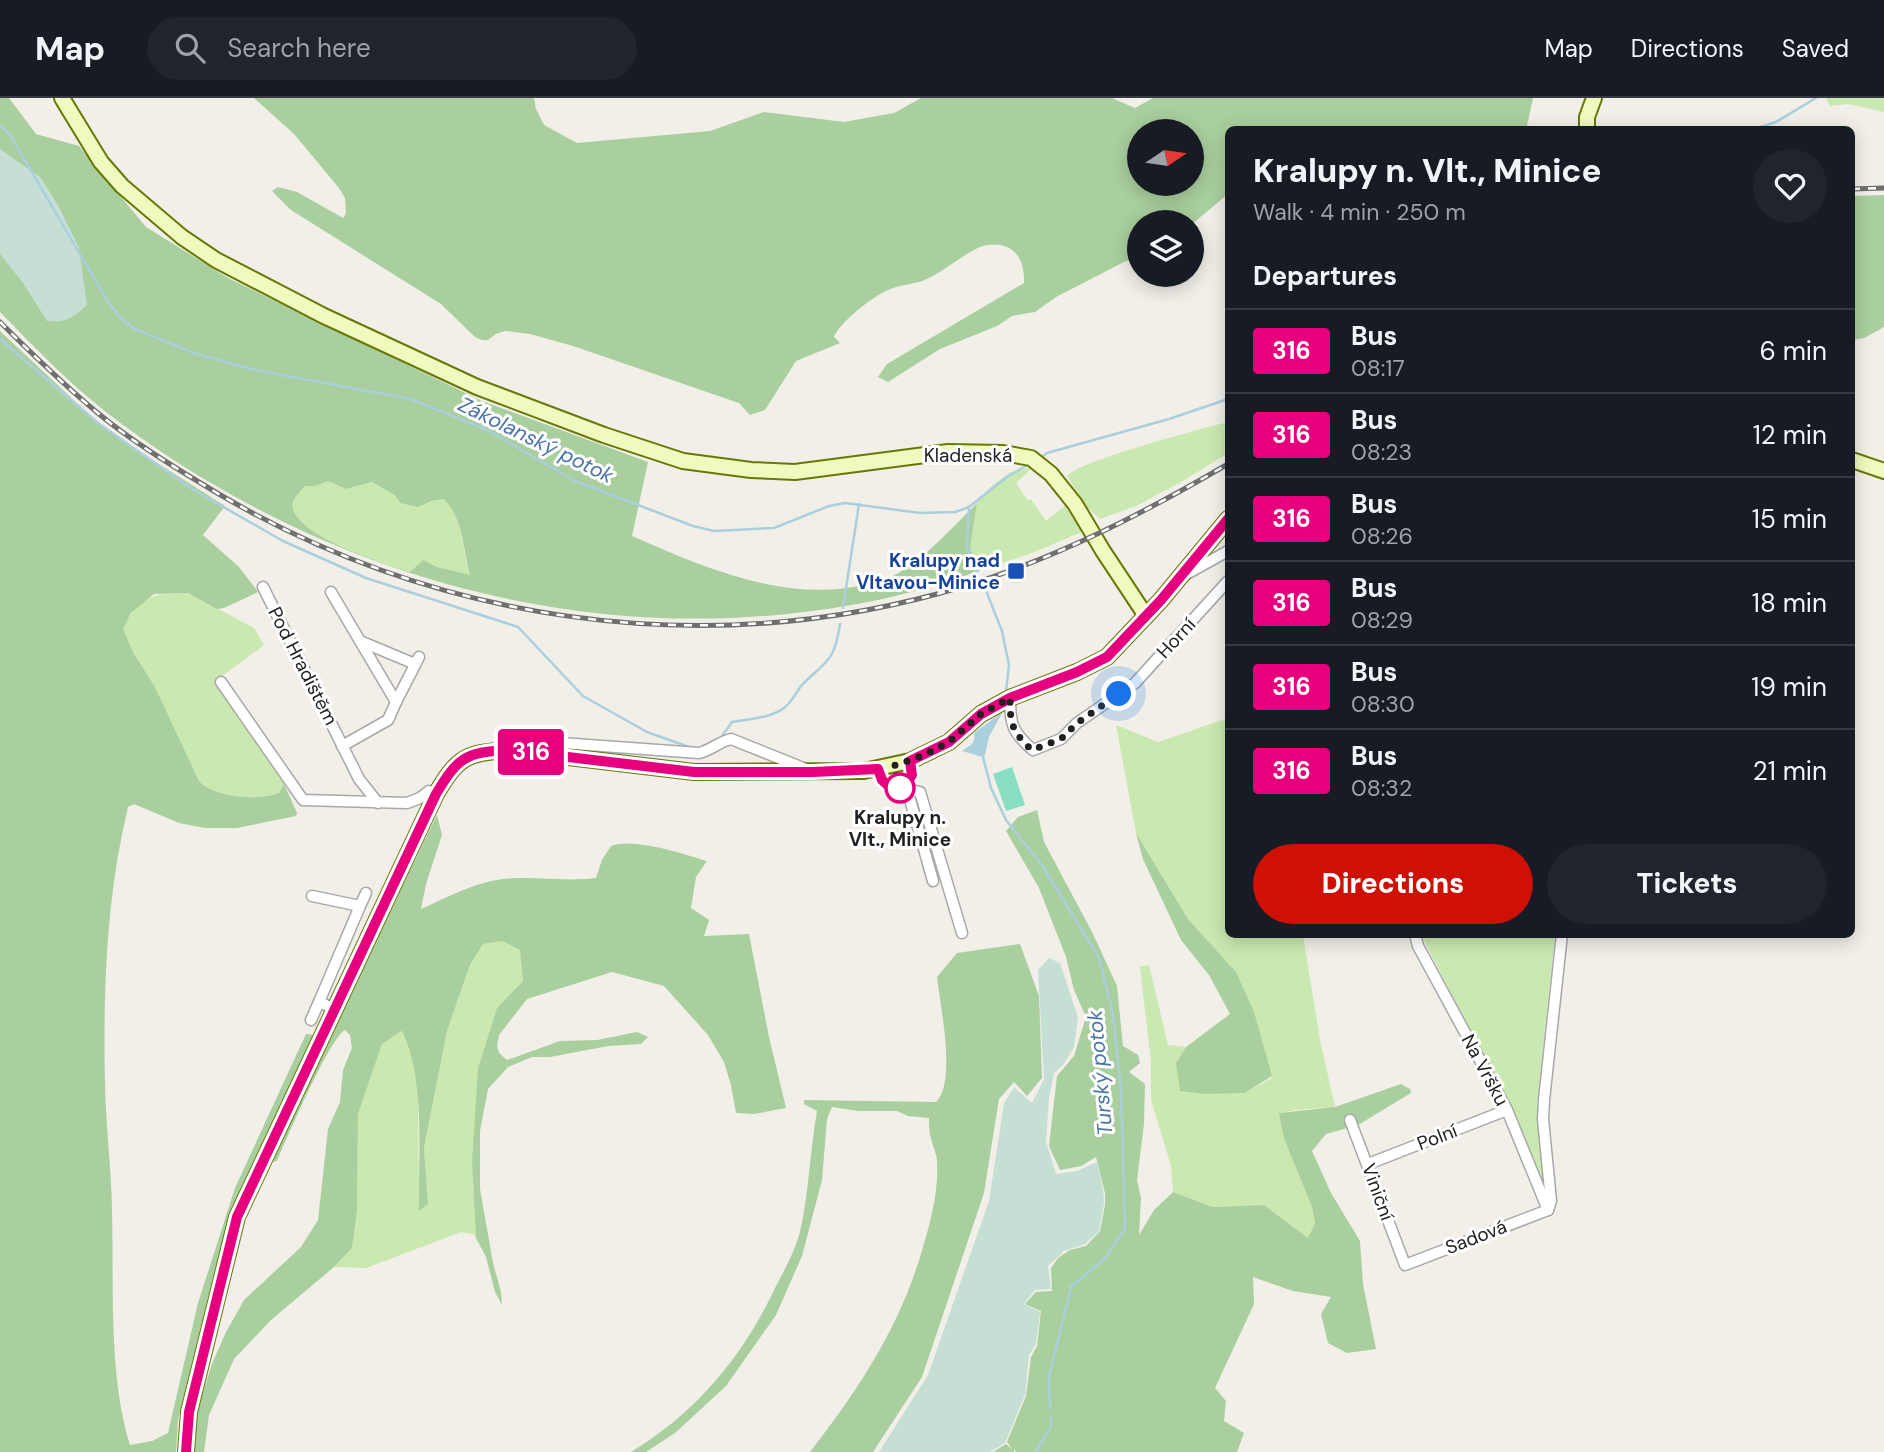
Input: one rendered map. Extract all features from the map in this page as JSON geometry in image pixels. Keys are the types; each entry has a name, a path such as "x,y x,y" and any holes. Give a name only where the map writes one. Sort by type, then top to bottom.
{"main road":[{"name":"Kladenská","path":"62,98 102,162 122,186 173,230 216,260 324,316 477,387 604,435 682,461 751,470 795,472 948,452 1020,455 1042,466 1075,504 1146,616"},
{"path":"1587,126 1587,117 1594,98"},
{"path":"1855,461 1884,471"},
{"path":"186,1452 189,1412 237,1217 325,1031 432,793 465,757 481,752 509,750 694,772 864,771 893,766 922,756 949,742 981,714 1010,698 1077,672 1107,657 1146,616 1225,523"}],"street":[{"path":"1179,578 1225,553"},
{"name":"Horní","path":"1010,698 1013,730 1032,750 1061,739 1077,723 1135,683 1225,584"},
{"name":"Pod Hradištěm","path":"263,587 359,779 378,803"},
{"path":"331,592 396,702"},
{"name":"Pod Hradištěm","path":"342,746 387,720 417,661 360,641"},
{"path":"221,682 303,800 407,803 432,793"},
{"path":"547,742 699,753 711,750 718,742 731,739 813,772"},
{"path":"933,881 908,789 920,792 962,933"},
{"path":"311,1020 366,893"},
{"path":"312,896 360,906"},
{"name":"Na Vršku","path":"1416,938 1507,1111 1548,1210"},
{"path":"1548,1210 1551,1201 1543,1119 1562,938"},
{"path":"319,1002 335,1009"},
{"name":"Polní","path":"1368,1164 1507,1111"},
{"name":"Viniční","path":"1350,1119 1405,1265"},
{"name":"Sadová","path":"1405,1265 1548,1210"}],"green space":[{"path":"0,98 9,98 36,134 79,146 146,227 228,278 482,401 648,462 632,536 744,579 774,586 833,589 888,579 936,544 977,503 970,549 981,570 909,593 837,608 696,619 605,614 515,600 427,578 406,571 410,572 423,560 437,567 470,575 456,517 444,499 418,507 400,503 396,496 372,482 346,489 328,481 315,486 305,486 293,502 293,509 299,520 326,539 359,554 342,548 260,510 181,464 92,401 0,312"},
{"path":"254,98 534,98 544,125 577,143 710,131 764,112 844,122 894,113 921,98 1112,98 1135,108 1153,98 1533,98 1527,126 1225,126 1225,196 1204,214 1204,210 1127,210 1127,261 1056,297 1035,312 1012,316 997,326 940,349 888,382 878,377 887,364 1024,283 1020,259 1011,249 996,244 980,247 927,279 880,294 837,331 834,337 840,343 796,361 765,410 750,415 739,403 573,346 530,334 505,331 488,340 475,337 441,304 291,210 272,191 278,187 297,192 343,218 346,213 345,198 294,134"},
{"path":"1826,98 1884,98 1884,112 1849,104 1830,106"},
{"path":"0,149 41,178 79,248 87,305 68,319 47,321 23,283 0,254"},
{"path":"1884,195 1884,327 1864,338 1855,340 1855,196"},
{"path":"0,331 96,421 225,506 203,535 239,567 258,592 217,609 188,593 154,594 131,613 123,629 133,652 155,687 199,781 215,791 249,797 279,793 284,784 297,813 296,816 237,828 205,828 179,823 134,804 128,807 121,841 108,945 105,1086 115,1359 123,1418 130,1445 152,1441 168,1433 198,1303 235,1188 306,1034 314,1035 242,1197 215,1269 178,1420 176,1452 0,1452"},
{"path":"1225,423 1225,455 1136,506 1100,519 1087,507 1067,476 1093,462"},
{"path":"1033,467 1016,483 1028,501 1031,499 1046,521 1066,505 1084,531 1032,553 981,570 970,549 977,503 990,487 1011,472"},
{"path":"328,481 346,489 372,482 396,496 431,501 444,499 459,526 470,576 437,567 423,560 410,572 344,548 310,530 299,520 293,509 293,502 305,486 315,486"},
{"path":"188,593 254,628 264,645 214,682 284,784 279,793 260,797 237,797 216,792 199,781 155,687 122,629 135,609 148,599 165,594"},
{"path":"1225,719 1225,938 1303,938 1320,1040 1335,1107 1280,1113 1284,1139 1312,1207 1315,1223 1308,1238 1264,1205 1213,1207 1173,1192 1171,1166 1151,1100 1151,1061 1140,967 1149,965 1168,1045 1186,1047 1176,1063 1245,1093 1272,1078 1236,972 1188,919 1136,833 1116,725 1158,742"},
{"path":"1012,767 1025,805 1006,811 993,774"},
{"path":"1037,810 1044,842 1092,932 1117,986 1123,1046 1138,1055 1140,1063 1129,1072 1145,1084 1144,1124 1137,1180 1141,1198 1139,1235 1154,1210 1173,1192 1213,1207 1264,1205 1308,1238 1315,1223 1312,1207 1284,1139 1279,1113 1335,1107 1401,1084 1410,1089 1411,1093 1358,1125 1326,1134 1312,1151 1331,1193 1360,1241 1363,1284 1376,1349 1347,1353 1328,1343 1321,1314 1331,1297 1293,1291 1253,1277 1254,1304 1215,1388 1226,1401 1224,1421 1244,1433 1237,1452 1016,1452 1014,1449 1014,1452 993,1452 1006,1444 1012,1449 1007,1442 1026,1396 1031,1357 1037,1346 1041,1311 1025,1304 1036,1292 1052,1291 1051,1268 1058,1258 1070,1250 1086,1246 1100,1231 1105,1205 1105,1193 1096,1157 1081,1166 1060,1170 1049,1146 1057,1076 1074,1056 1086,1017 1039,888 1006,831 1018,817"},
{"path":"437,815 442,835 421,909 482,883 503,879 596,878 602,860 611,846 620,844 645,845 707,861 696,877 691,908 709,920 704,936 749,934 786,1108 754,1114 736,1113 724,1062 708,1035 664,986 612,972 527,999 499,1035 499,1053 507,1060 560,1041 597,1040 637,1032 648,1037 641,1044 608,1046 550,1057 532,1057 508,1067 488,1089 480,1131 480,1189 502,1305 495,1292 486,1257 476,1238 472,1162 478,1069 497,1008 523,981 520,950 502,941 483,944 470,965 447,1031 424,1148 428,1204 419,1211 418,1095 410,1050 402,1031 382,1044 358,1114 357,1211 352,1248 334,1267 271,1320 234,1359 209,1415 204,1452 192,1452 199,1404 226,1332 244,1300 301,1247 318,1220 328,1129 340,1102 343,1070 352,1048 350,1035 345,1030 329,1050 319,1069 277,1161 267,1163"},
{"path":"1136,833 1188,919 1236,972 1254,1012 1272,1076 1245,1093 1205,1094 1180,1091 1176,1063 1186,1047 1230,1014 1209,975 1181,940 1143,859"},
{"path":"1423,938 1555,938 1537,1104 1545,1184 1542,1189 1479,1048"},
{"path":"502,941 520,950 523,981 497,1008 472,1162 476,1238 473,1234 461,1232 366,1268 334,1267 352,1248 357,1210 358,1114 382,1044 403,1031 414,1058 418,1095 419,1210 428,1204 424,1148 447,1031 470,965 483,944"},
{"path":"1020,944 1039,996 1042,1078 1027,1096 1014,1082 999,1099 984,1193 922,1377 873,1452 810,1452 860,1382 901,1308 931,1220 937,1184 937,1160 929,1118 908,1116 897,1111 858,1111 832,1107 827,1119 822,1180 802,1256 776,1315 726,1386 675,1433 646,1452 631,1452 677,1419 716,1380 749,1335 793,1253 803,1217 817,1111 804,1104 804,1100 936,1102 942,1092 946,1061 937,977 957,953"},
{"path":"1049,958 1060,963 1078,1017 1074,1047 1063,1065 1054,1073 1046,1141 1056,1174 1077,1171 1097,1162 1104,1203 1099,1231 1085,1244 1064,1251 1048,1266 1051,1289 1035,1290 1024,1304 1040,1312 1036,1344 1029,1355 1025,1395 1005,1443 990,1452 879,1452 928,1375 989,1201 1004,1103 1014,1087 1032,1103 1044,1079 1038,970"}],"water":[{"path":"1001,713 988,736 983,757 962,751 973,742 974,733"}],"waterway":[{"name":"Zákolanský potok","path":"1764,126 1776,122 1816,98"},
{"name":"Zákolanský potok","path":"0,125 10,135 107,300 121,319 135,329 194,353 255,370 411,399 487,430 575,481 693,526 714,531 774,528 829,506 845,503 920,513 955,512 969,507 1007,477 1031,463"},
{"path":"0,339 98,423 192,489 283,541 366,578 518,627 583,696 647,732 692,748"},
{"name":"Zákolanský potok","path":"1040,458 1047,453 1169,419 1225,400"},
{"path":"843,608 859,504"},
{"name":"Turský potok","path":"969,507 967,548 977,572"},
{"name":"Turský potok","path":"983,583 1002,631 1009,665 1006,692"},
{"path":"720,739 732,722 766,716 787,706 801,686 832,654 840,624"},
{"name":"Turský potok","path":"1003,709 988,736 983,757 991,788 1006,820 1042,865 1099,958 1113,1014 1121,1091 1125,1229 1105,1258 1071,1287 1049,1376 1050,1408"},
{"name":"Turský potok","path":"1035,1452 1051,1427 1051,1417"}],"railway":[{"path":"1855,189 1884,188"},
{"path":"0,322 73,392 121,431 194,479 282,528 375,568 470,597 568,616 667,625 767,623 866,610 965,586 1034,562 1165,500 1225,466"}],"bus line":[{"name":"316","path":"186,1452 189,1412 237,1217 436,794 449,772 465,757 481,752 509,750 694,772 878,769 882,780 892,789 903,788 912,775 910,761 949,742 981,714 1017,694 1077,672 1107,657 1161,600 1225,523"}],"place":[{"name":"Kralupy nad Vltavou-Minice","path":"1016,571"},
{"name":"Kralupy n. Vlt., Minice","path":"900,788"}],"route":[{"path":"900,788 893,766 922,756 949,742 981,714 1010,698 1013,730 1032,750 1061,739 1077,723 1119,694"}]}
